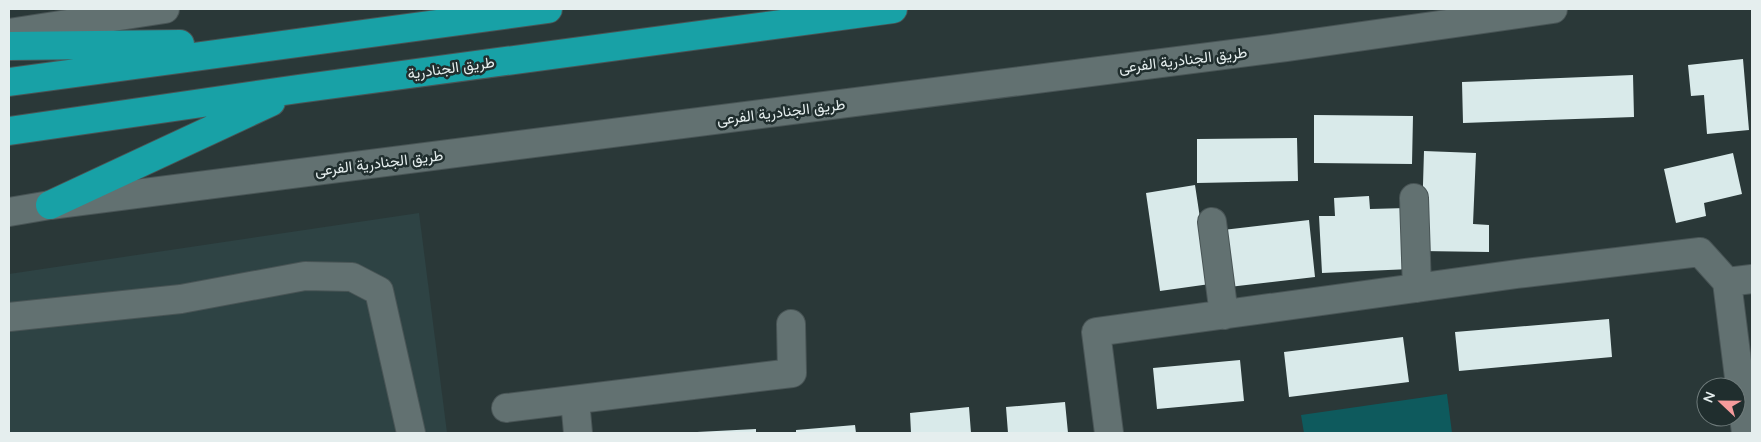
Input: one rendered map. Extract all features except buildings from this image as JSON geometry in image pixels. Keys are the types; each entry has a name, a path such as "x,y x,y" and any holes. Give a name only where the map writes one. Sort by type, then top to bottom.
{"highway":[{"path":"9,82 548,9"},
{"name":"طريق الجنادرية","path":"9,131 298,89 893,9"},
{"path":"9,46 292,44"},
{"path":"50,205 298,89"}],"street":[{"path":"9,32 165,9"},
{"name":"طريق الجنادرية الفرعى","path":"9,212 50,205 1266,50 1553,9"},
{"path":"1414,198 1418,288"},
{"path":"1212,222 1224,315"},
{"path":"1109,433 1096,332 1700,252 1740,281 1746,433"},
{"path":"9,317 180,299 305,276 352,277 379,291 412,433"},
{"path":"506,408 792,373 791,324"},
{"path":"575,400 578,433"}],"shaded area":[{"path":"419,213 447,433 9,433 9,274"},
{"path":"1447,394 1452,433 1304,433 1301,415"}]}
